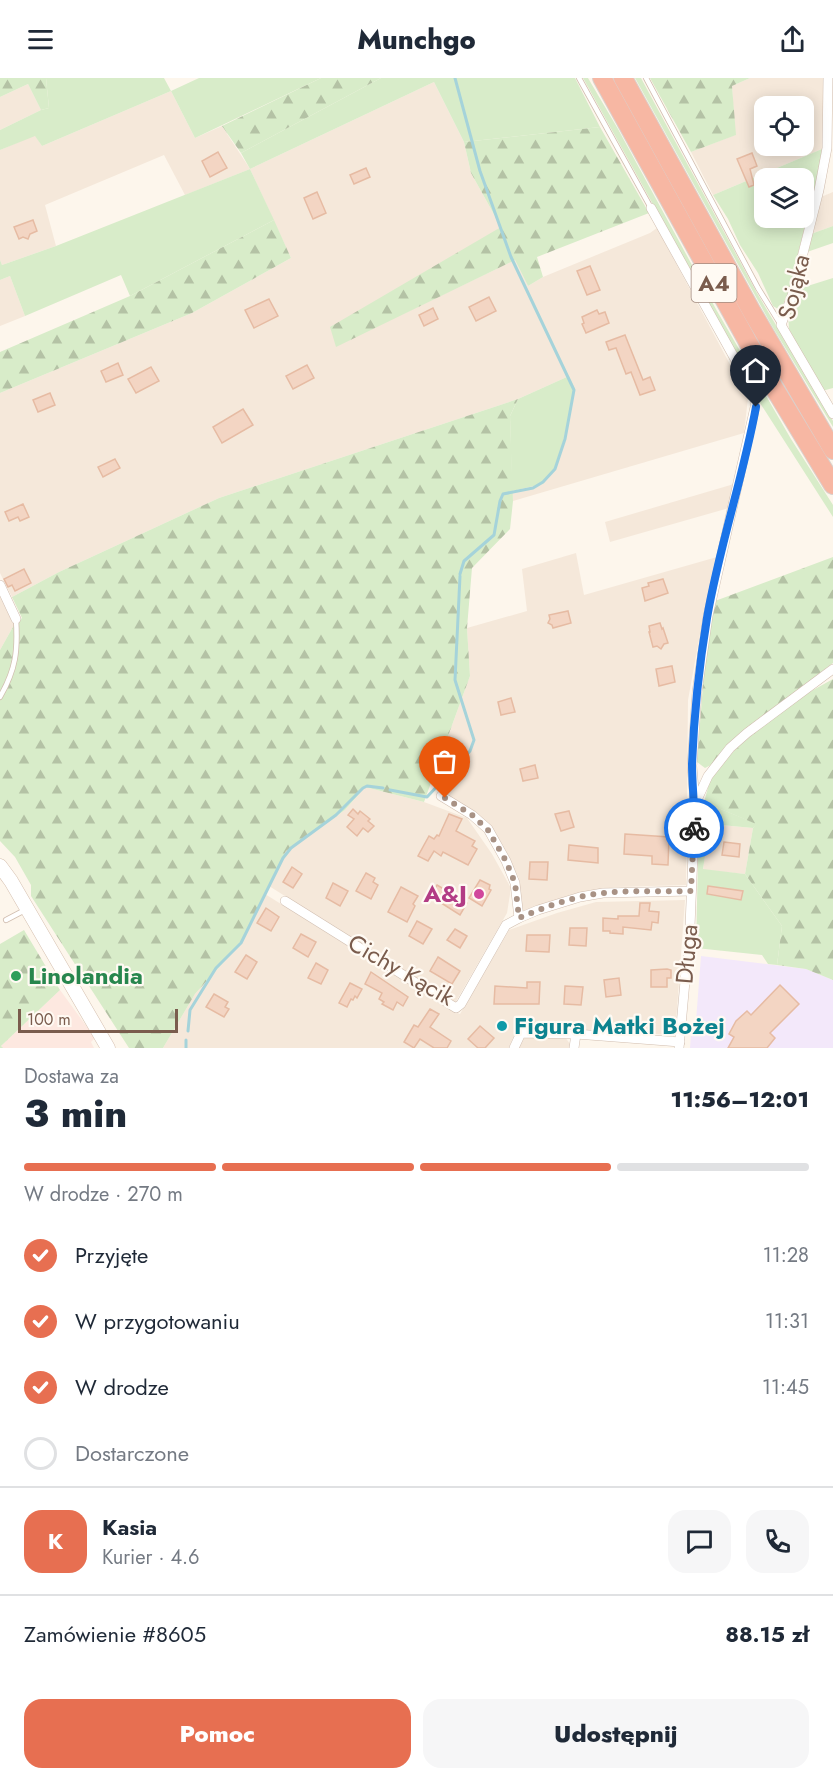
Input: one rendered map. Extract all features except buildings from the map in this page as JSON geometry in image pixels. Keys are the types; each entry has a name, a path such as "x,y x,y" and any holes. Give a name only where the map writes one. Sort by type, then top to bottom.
{"highway":[{"name":"A4","path":"602,78 765,373 833,484"},
{"name":"A4","path":"623,78 752,312 833,450"}],"main road":[{"path":"0,866 108,1048"}],"street":[{"name":"Sojąka","path":"828,78 828,138 819,190 793,293 781,325 833,414"},
{"name":"Długa","path":"651,208 755,398 754,416 708,616 697,692 692,766 695,804 689,951 679,1045"},
{"path":"0,585 16,619"},
{"path":"695,804 708,776 730,748 833,669"},
{"path":"692,766 708,776"},
{"path":"441,796 472,815 488,830 506,861 515,883 519,918"},
{"name":"Cichy Kącik","path":"285,901 456,1008 461,1005 506,925 519,918 580,897 603,893 691,891"},
{"path":"514,1048 521,1033 576,1034 679,1045"},
{"path":"574,1048 576,1034"}],"lane":[{"path":"579,78 651,208"},
{"path":"646,78 758,288 781,325"},
{"path":"0,697 13,672 17,649 16,619"},
{"path":"6,920 27,908"}],"shaded area":[{"path":"750,78 825,78 822,149 814,152 814,96 754,96 754,156 805,156 777,168 754,168 754,178 713,195 691,152 735,135 732,86"},
{"path":"434,82 464,142 471,173 501,227 336,346 515,260 528,286 543,277 650,233 657,228 748,398 744,433 513,501 512,491 543,484 569,376 518,399 219,498 59,572 12,597 0,573 0,393 192,313 291,258 250,169"},
{"path":"28,84 41,110 0,130 0,97"},
{"path":"171,91 195,138 222,126 250,169 185,195 164,155 45,205 56,246 2,265 0,260 0,150 35,135 42,146"},
{"path":"833,192 833,226 811,234 814,228 821,197"},
{"path":"10,276 25,316 0,326 0,280"},
{"path":"734,484 729,508 610,542 605,522"},
{"path":"576,553 584,595 717,557 688,700 686,885 616,887 573,894 522,911 519,878 500,841 488,824 431,783 470,676 467,628 527,611 522,569"},
{"path":"0,597 14,625 0,650"},
{"path":"365,787 424,802 467,818 492,854 511,888 507,913 455,1003 269,886 286,851 345,810"},
{"path":"709,824 753,828 745,874 703,870"},
{"path":"265,894 460,1014 509,930 596,902 685,900 675,1035 523,1028 513,1038 509,1048 163,1048 195,994 239,945"},
{"path":"701,956 806,969 833,980 833,1048 690,1048 691,1034 695,1034"},
{"path":"60,990 95,1038 91,1042 94,1048 3,1048 1,1046"},
{"path":"531,1036 565,1037 570,1048 518,1048 522,1039"}],"green space":[{"path":"0,78 46,78 49,108 41,110 28,84 0,97"},
{"path":"46,78 164,78 171,91 42,146 35,136 0,150 0,130 49,108"},
{"path":"199,78 321,78 195,138 171,91"},
{"path":"321,78 381,78 241,153 222,126"},
{"path":"381,78 575,78 600,127 464,142 434,82 250,169 241,153"},
{"path":"583,78 588,78 618,129 717,311 791,439 833,505 833,517 760,403 753,385"},
{"path":"635,78 641,78 757,293 833,421 833,427 772,326"},
{"path":"650,78 750,78 732,86 736,135 691,152"},
{"path":"600,127 649,213 537,257 543,277 528,286 515,260 336,347 330,327 501,227 471,173 464,142"},
{"path":"822,149 814,191 814,168 777,168 805,156 814,156 814,152"},
{"path":"250,169 274,220 130,296 121,275 25,316 10,276 0,280 0,260 2,265 56,246"},
{"path":"754,178 754,228 805,228 788,293 782,307 778,309 773,306 758,273 740,245 713,195"},
{"path":"274,220 291,258 192,313 0,393 0,352 130,296"},
{"path":"833,226 833,243 807,252 811,234"},
{"path":"833,278 833,388 822,391 789,329 788,314 798,289"},
{"path":"569,376 575,389 558,463 543,484 512,491 510,416 518,399"},
{"path":"518,399 510,416 513,501 510,529 472,568 467,628 470,676 424,802 365,787 345,810 286,851 239,945 195,994 163,1048 129,1048 31,896 31,885 15,857 0,841 0,650 14,625 22,618 12,597 59,572 219,498"},
{"path":"833,557 833,663 734,739 711,765 705,768 697,762 705,659 715,601"},
{"path":"833,679 833,980 806,969 777,965 782,926 745,874 753,828 756,824 704,802 711,777 746,739 806,694"},
{"path":"704,802 757,824 753,828 710,824 703,869 745,874 782,926 777,965 768,964 762,955 696,948 699,813"},
{"name":"Linolandia","path":"24,930 60,990 1,1046 3,1048 0,1048 0,944"}],"waterway":[{"path":"455,78 480,171 511,257 574,390 565,439 555,469 543,482 533,488 503,494 494,535 464,561 460,574"},
{"path":"390,790 427,797 470,751 474,740 455,680 460,576"},
{"path":"188,1031 190,1010 216,968 241,943 283,858 291,848 336,815 363,788 367,786 383,788"},
{"path":"186,1040 186,1048"}],"way so far":[{"path":"445,798 472,815 488,830 506,861 515,883 519,918 580,897 603,893 691,891 694,828"}],"place":[{"name":"A&J","path":"479,894"},
{"name":"Linolandia","path":"16,976"},
{"name":"Figura Matki Bożej","path":"502,1026"}],"route":[{"path":"694,828 693,749 697,692 708,616 756,407"}]}
